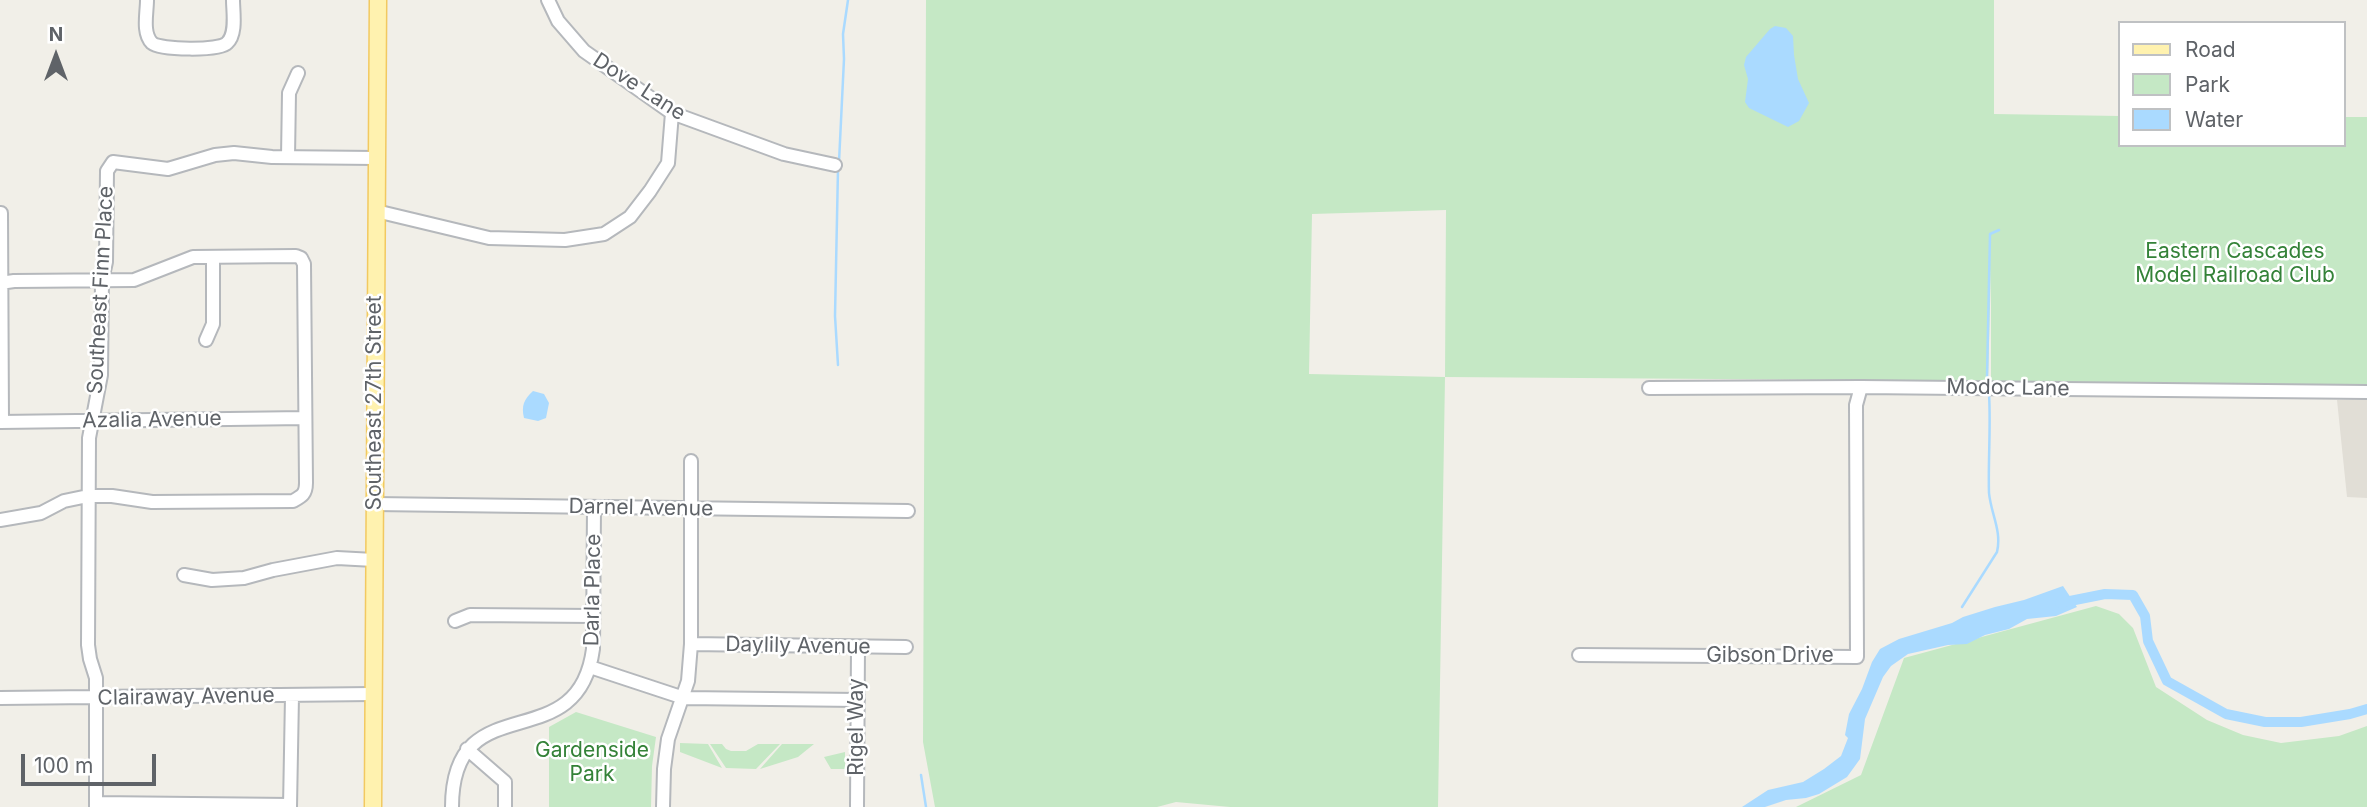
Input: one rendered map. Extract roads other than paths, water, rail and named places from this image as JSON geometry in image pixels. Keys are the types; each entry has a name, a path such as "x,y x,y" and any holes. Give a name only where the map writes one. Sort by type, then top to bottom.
{"main road":[{"name":"Southeast 27th Street","path":"373,807 378,0"}],"street":[{"path":"147,0 146,34 152,43 161,48 173,48 221,47 229,42 233,30 233,0"},
{"name":"Dove Lane","path":"548,0 558,21 584,51 672,113 784,154 835,165"},
{"path":"298,73 289,93 288,157 376,158"},
{"path":"376,211 489,238 565,240 604,234 630,217 668,163 672,113"},
{"name":"Southeast Finn Place","path":"96,805 96,678 88,645 88,496 91,420 101,375 107,172 113,162 168,169 215,155 234,153 288,157"},
{"path":"1,213 1,422"},
{"path":"0,520 41,513 64,501 88,496 112,496 152,502 293,501 306,490 304,264 301,258 193,257 134,280 1,283"},
{"path":"206,340 213,324 213,257"},
{"name":"Modoc Lane","path":"1649,388 1861,387 2367,392"},
{"name":"Gibson Drive","path":"1579,655 1857,657 1856,405 1861,387"},
{"name":"Azalia Avenue","path":"1,422 305,418"},
{"path":"663,807 668,739 684,698 691,644 691,461"},
{"name":"Darnel Avenue","path":"374,504 908,512"},
{"name":"Darla Place","path":"467,750 477,740 495,730 557,710 576,694 590,667 593,649 594,507"},
{"path":"184,575 212,580 244,578 337,558 374,561"},
{"path":"455,621 470,615 593,616"},
{"name":"Daylily Avenue","path":"691,644 906,647"},
{"name":"Rigel Way","path":"857,807 858,647"},
{"path":"590,667 684,698 858,700"},
{"name":"Clairaway Avenue","path":"0,698 373,694"},
{"path":"96,805 290,806 292,696"},
{"path":"452,807 452,786 467,750 505,782 505,807"}],"water":[{"path":"1775,26 1786,28 1793,36 1798,79 1809,103 1799,121 1788,127 1749,108 1745,102 1748,79 1744,65 1746,57"},
{"path":"533,391 544,394 549,403 546,418 538,421 524,418 523,414 524,403"},
{"path":"2063,586 2077,607 2056,616 2027,619 2009,629 1985,635 1967,644 1948,645 1908,654 1891,666 1883,677 1865,719 1860,759 1847,777 1819,794 1806,798 1786,800 1765,807 1742,807 1768,790 1803,782 1841,756 1848,738 1845,735 1849,714 1880,649 1899,639"}],"waterway":[{"path":"839,162 843,34 848,0"},
{"path":"838,169 835,316 838,365"},
{"path":"1987,377 1990,234 1999,230"},
{"path":"1962,607 1997,552 1997,530 1989,493 1989,394"},
{"path":"2060,603 2105,594 2133,595 2145,616 2148,641 2167,681 2226,714 2265,722 2301,722 2367,709"},
{"path":"921,775 926,807"}],"park label":[{"name":"Eastern Cascades Model Railroad Club","path":"2235,264"},
{"name":"Gardenside Park","path":"592,763"}]}
